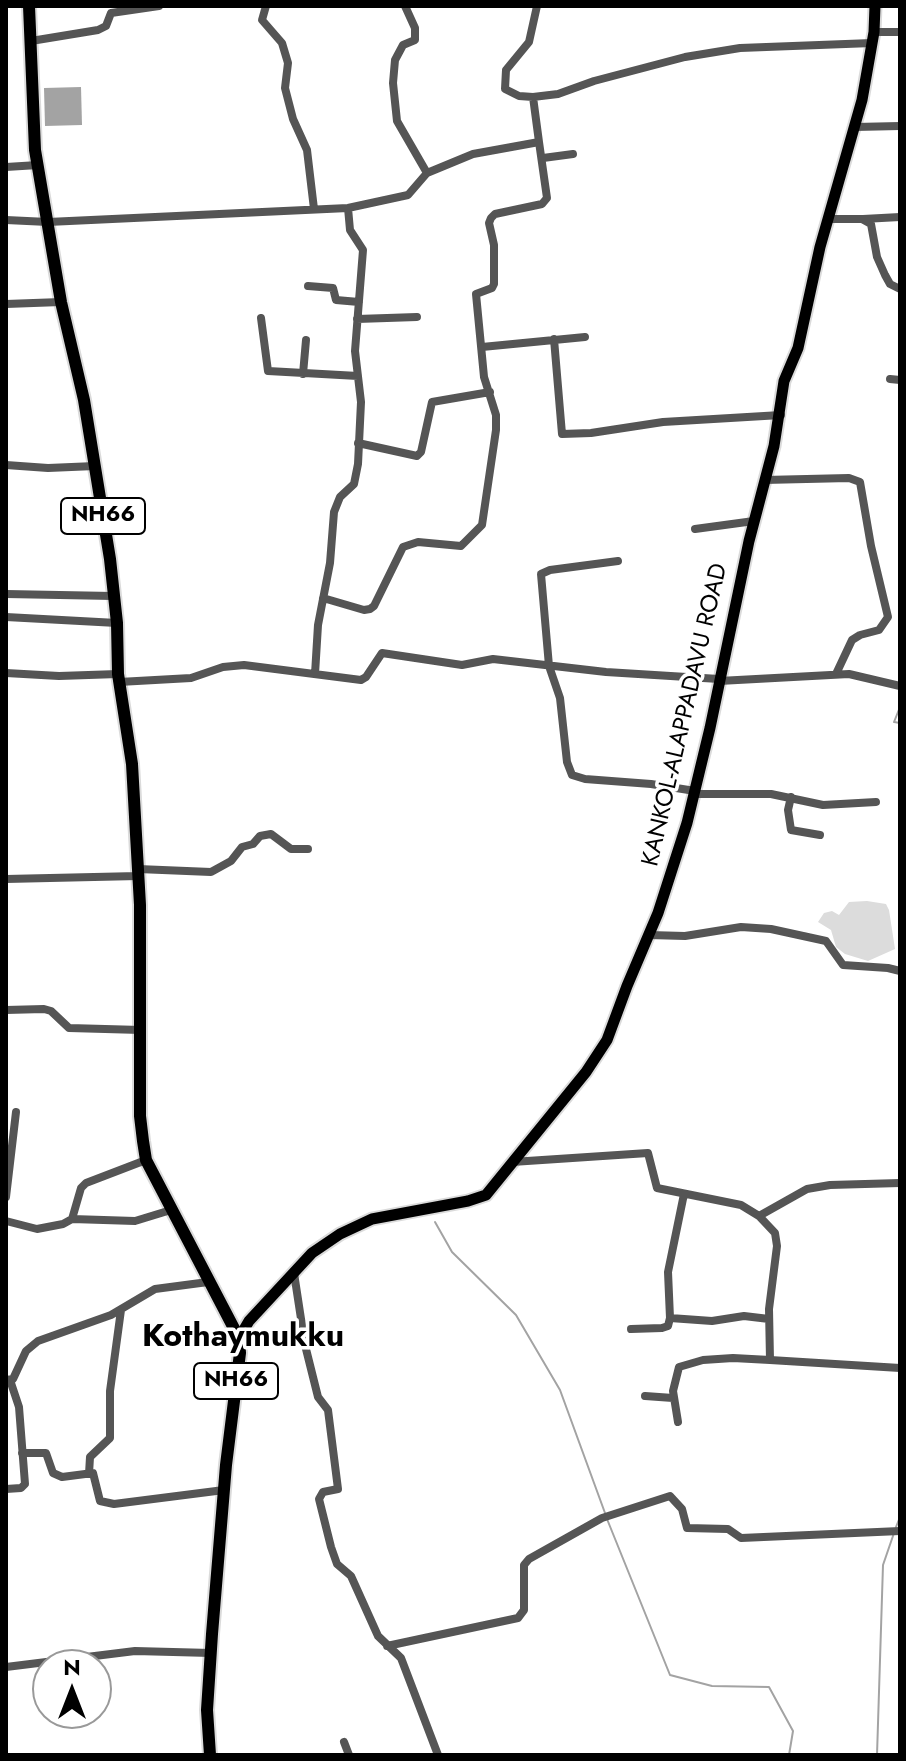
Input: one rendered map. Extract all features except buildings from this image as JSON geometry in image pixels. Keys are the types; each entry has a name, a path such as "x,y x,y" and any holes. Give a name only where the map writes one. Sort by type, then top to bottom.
{"highway":[{"name":"NH66","path":"29,6 35,150 61,302 84,400 110,559 117,623 118,678 132,764 138,872 140,1116 146,1160 239,1338 207,1710 210,1755"}],"main road":[{"name":"KANKOL-ALAPPADAVU ROAD","path":"239,1338 249,1321 312,1253 340,1234 372,1219 486,1195 599,1055 649,935 681,844 695,792 754,521 781,415 784,381 798,348 820,247 855,127 873,37 875,6"}],"street":[{"path":"31,41 98,30 106,26 111,13 159,6"},
{"path":"266,6 262,20 282,43 288,63 285,88 293,119 307,150 314,209"},
{"path":"405,6 415,28 415,40 403,45 395,60 393,83 397,121 427,173"},
{"path":"537,6 529,42 506,70 505,89 519,96 558,94 594,81 685,57 740,48 900,32"},
{"path":"323,598 370,609 403,547 418,542 461,546 482,525 496,415 484,377 476,294 492,288 494,284 494,245 489,223 495,214 542,204 547,198 533,97"},
{"path":"855,127 900,126"},
{"path":"6,220 48,222 348,208 408,195 427,173 473,154 539,142"},
{"path":"543,158 573,154"},
{"path":"6,167 38,165"},
{"path":"315,674 318,625 330,563 334,512 340,497 354,484 361,402 355,351 363,250 350,230 348,208"},
{"path":"828,219 900,217"},
{"path":"862,219 871,224 877,257 885,275 890,284 900,289"},
{"path":"308,286 328,286 333,288 336,300 359,302"},
{"path":"6,304 61,302"},
{"path":"357,319 417,317"},
{"path":"261,318 268,371 358,376"},
{"path":"482,347 585,337"},
{"path":"554,339 562,434 591,433 663,422 781,415"},
{"path":"303,374 306,340"},
{"path":"890,379 900,380"},
{"path":"358,443 417,456 421,452 432,402 490,392"},
{"path":"6,465 48,468 95,466"},
{"path":"764,480 849,478 860,482 888,617 879,630 852,640 836,674"},
{"path":"695,529 754,521"},
{"path":"618,561 550,570 541,574 549,666 560,698 567,762 572,775 695,792 771,794 823,805 876,802"},
{"path":"6,594 113,596"},
{"path":"6,617 117,623"},
{"path":"6,673 191,678 223,667 244,665 361,680 382,653 462,665 493,659 620,674 719,680 836,674 861,676 900,686"},
{"path":"791,797 788,810 791,830 820,835"},
{"path":"6,879 138,872 211,872 231,861 242,847 253,844 260,836 271,834 291,849 308,849"},
{"path":"649,935 685,936 741,927 771,929 826,941 843,965 900,971"},
{"path":"6,1010 44,1009 51,1011 69,1028 141,1030"},
{"path":"6,1197 16,1112"},
{"path":"512,1162 648,1153 657,1188 741,1205 759,1216 775,1233 777,1246 769,1319 770,1360"},
{"path":"72,1219 81,1188 86,1183 146,1160"},
{"path":"759,1216 807,1189 830,1185 900,1183"},
{"path":"631,1329 668,1326 668,1272 684,1194"},
{"path":"6,1221 46,1229 72,1219 135,1221 171,1210"},
{"path":"294,1273 305,1345 318,1397 328,1410 338,1489 323,1492 319,1499 337,1564 351,1576 378,1636 401,1658 438,1755"},
{"path":"6,1489 21,1488 25,1484 19,1407 8,1380 13,1379 26,1351 38,1341 121,1310 155,1289 208,1282"},
{"path":"89,1474 90,1457 110,1438 110,1391 121,1310"},
{"path":"670,1318 712,1321 744,1316 769,1319"},
{"path":"678,1422 673,1398 675,1376 679,1367 703,1360 733,1358 900,1368"},
{"path":"645,1396 673,1398"},
{"path":"22,1453 46,1453 53,1473 62,1477 93,1473 100,1501 114,1504 224,1490"},
{"path":"387,1646 518,1618 524,1610 526,1562 606,1517 670,1496 682,1509 687,1528 728,1529 741,1538 897,1531"},
{"path":"6,1667 135,1651 211,1653"},
{"path":"344,1742 349,1755"}],"shaded area":[{"path":"81,87 82,125 45,126 44,88"},
{"path":"849,902 886,904 895,949 868,961 845,954 836,947 831,930 818,922 824,913 832,911 839,915"}],"waterway":[{"path":"900,611 900,624"},
{"path":"900,707 894,722 900,723"},
{"path":"435,1222 452,1252 516,1315 560,1390 605,1513"},
{"path":"896,1527 900,1517"},
{"path":"607,1519 670,1675 712,1686 769,1687 793,1731 789,1755"},
{"path":"877,1755 883,1565 894,1533"}],"district":[{"name":"Kothaymukku","path":"243,1338"}]}
